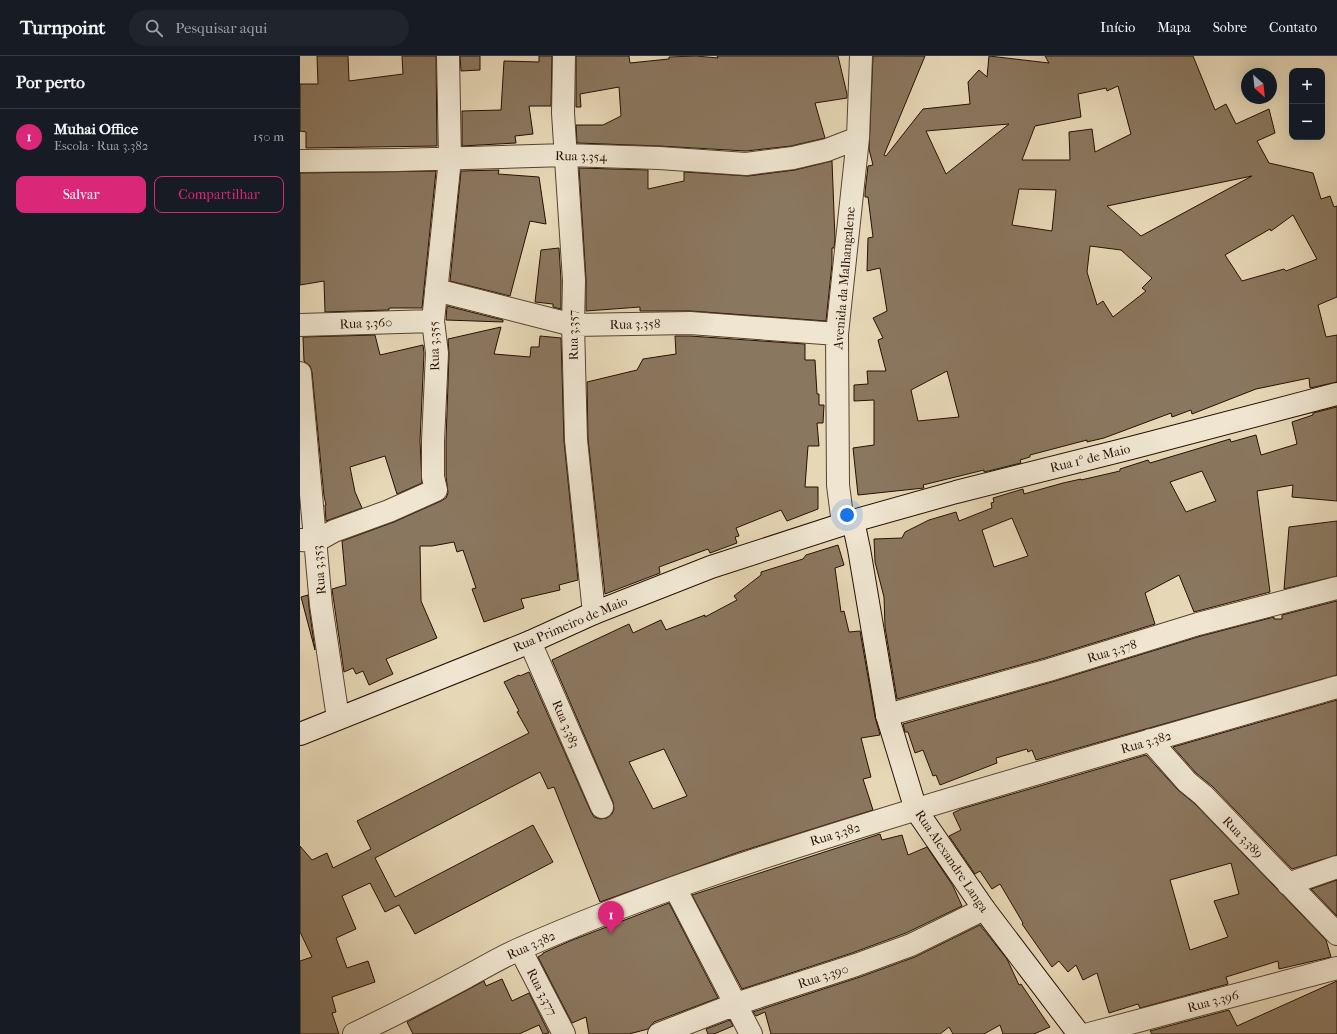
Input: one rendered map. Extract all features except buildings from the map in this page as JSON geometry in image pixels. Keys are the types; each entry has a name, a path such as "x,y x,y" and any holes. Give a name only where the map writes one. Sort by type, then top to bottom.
{"street":[{"name":"Rua 3.355","path":"308,541 389,511 436,490 434,477 433,441 436,353 432,321 450,159 448,56"},
{"name":"Rua 3.357","path":"564,56 563,113 574,280 573,325 576,440 594,613"},
{"name":"Avenida da Malhangalene","path":"848,523 838,485 837,334 858,138 861,56"},
{"name":"Rua 3.354","path":"300,161 450,159 566,155 659,158 746,164 793,158 828,150 858,138"},
{"name":"Rua 3.358","path":"436,290 573,325 690,323 837,334"},
{"name":"Rua 3.360","path":"300,325 432,321"},
{"name":"Rua 3.353","path":"300,373 308,541 322,605 338,718"},
{"name":"Rua 1º de Maio","path":"848,523 963,490 1337,394"},
{"name":"Rua Primeiro de Maio","path":"300,734 530,642 594,613 711,567 848,523"},
{"name":"Rua Alexandre Langa","path":"848,523 866,590 887,715 916,810 984,909 1079,1034"},
{"name":"Rua 3.378","path":"887,715 1049,670 1198,624 1337,588"},
{"name":"Rua 3.383","path":"530,642 602,807"},
{"name":"Rua 3.382","path":"354,1034 520,949 608,913 675,888 766,856 916,810 1150,740 1337,687"},
{"name":"Rua 3.389","path":"1150,740 1187,782 1203,795 1337,934"},
{"path":"1288,884 1337,867"},
{"path":"675,888 751,1034"},
{"name":"Rua 3.390","path":"659,1034 736,1004 856,966 911,945 984,909"},
{"name":"Rua 3.377","path":"520,949 560,1033"},
{"name":"Rua 3.396","path":"1089,1034 1337,968"}],"place":[{"name":"Muhai Office","path":"611,934"}]}
